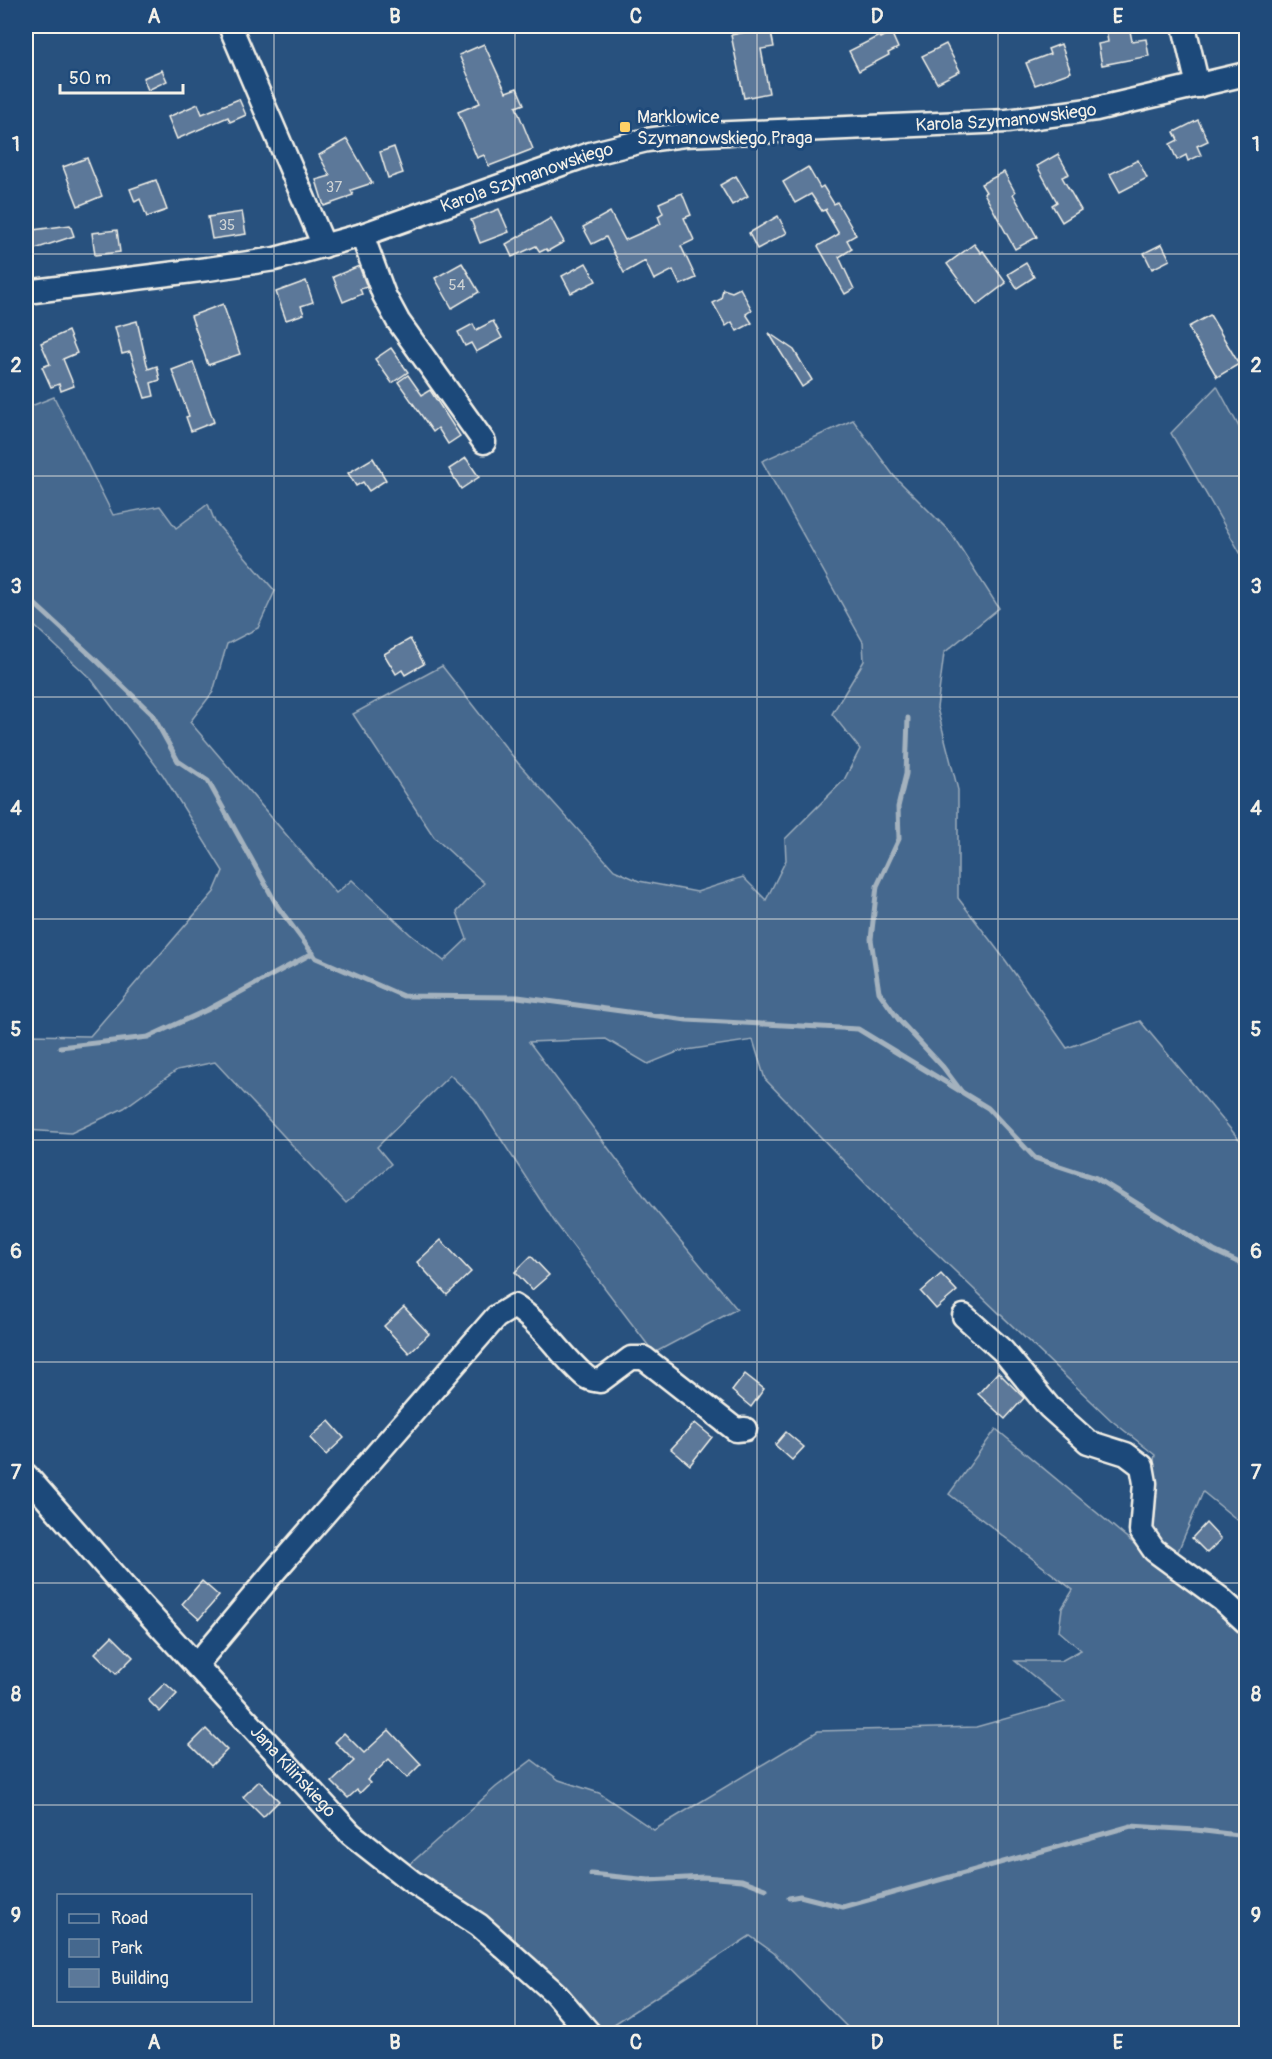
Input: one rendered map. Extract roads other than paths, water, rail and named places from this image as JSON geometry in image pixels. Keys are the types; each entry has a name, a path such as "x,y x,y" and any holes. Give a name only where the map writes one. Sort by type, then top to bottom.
{"street":[{"path":"230,26 324,246"},
{"path":"1184,26 1198,86"},
{"name":"Karola Szymanowskiego","path":"26,292 274,259 362,235 590,154 647,140 684,135 1007,121 1096,109 1246,74"},
{"path":"362,235 384,295 398,321 484,442"},
{"path":"196,1665 496,1317 514,1306 542,1329 588,1379 600,1381 631,1358 644,1358 736,1430 745,1429"},
{"path":"964,1316 1003,1351 1049,1407 1088,1442 1126,1454 1142,1466 1145,1483 1141,1532 1154,1550 1221,1599 1246,1622"},
{"name":"Jana Kilińskiego","path":"26,1475 81,1540 351,1834 411,1881 479,1925 555,1994 590,2034"}],"waterway":[{"path":"26,596 152,714 178,761 208,781 278,907 316,958 403,996 518,997 687,1020 858,1029 988,1108 1035,1158 1096,1178 1214,1251 1246,1266"},
{"path":"908,718 906,774 898,807 899,839 877,886 871,939 879,992 899,1020 943,1067 961,1091"},
{"path":"60,1047 148,1037 207,1010 313,953"},
{"path":"789,1898 800,1896 843,1907 1131,1826 1246,1836"},
{"path":"591,1874 649,1880 704,1877 742,1880 766,1889"}],"place":[{"name":"Marklowice Szymanowskiego Praga","path":"625,127"}]}
